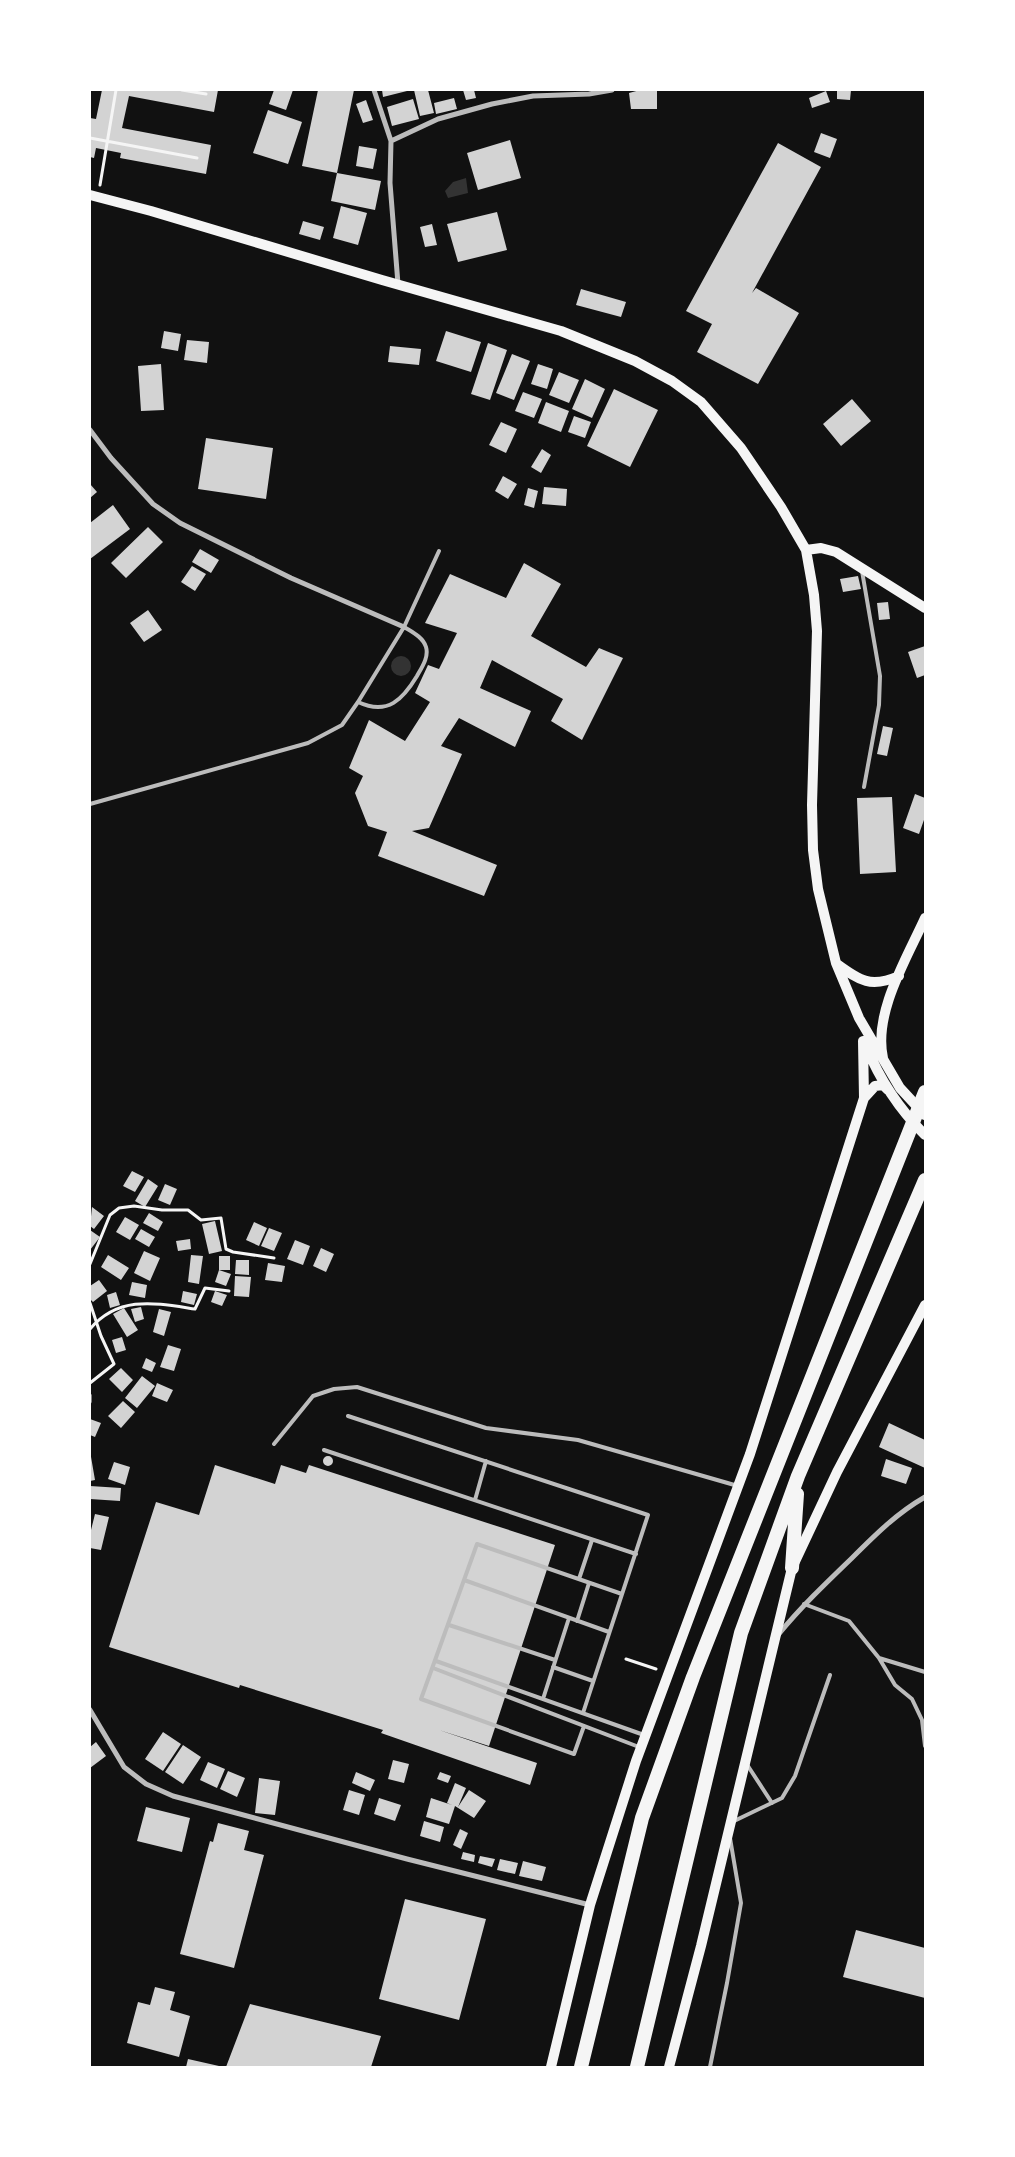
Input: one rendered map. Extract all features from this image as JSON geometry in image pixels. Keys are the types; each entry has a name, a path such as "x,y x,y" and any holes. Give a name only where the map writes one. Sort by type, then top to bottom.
{"highway":[{"path":"581,2067 642,1818 693,1677 817,1367 890,1176 925,1092"},
{"path":"637,2067 741,1632 798,1476 925,1180"},
{"path":"792,1568 798,1476"}],"main road":[{"path":"93,195 561,331 635,361 672,381 701,402 741,448 781,507 806,550 814,595 817,631 812,795 813,850 818,889 836,963 859,1018 885,1066 900,1088 925,1115"},
{"path":"806,550 821,548 836,552 925,608"},
{"path":"885,1066 881,1044 881,1026 899,976 925,918"},
{"path":"836,963 854,977 863,981 875,983 899,976"},
{"path":"859,1018 864,1041 878,1073 892,1094 925,1135"},
{"path":"864,1041 864,1098"},
{"path":"551,2067 590,1905 640,1748 670,1674 738,1486 827,1218 864,1098 870,1089 879,1085 883,1085 892,1094"},
{"path":"669,2067 730,1826 792,1568 837,1472 925,1305"}],"street":[{"path":"374,90 391,141 390,183 398,285"},
{"path":"391,141 438,119 492,104 533,96 589,94 612,90"},
{"path":"90,430 111,458 152,504 180,523 291,578 404,627"},
{"path":"773,1642 804,1604 882,1529 905,1508 925,1496"},
{"path":"90,1710 124,1767 146,1784 173,1796 407,1859 590,1905"}],"lane":[{"path":"90,804 308,743 342,725 404,627 439,551"},
{"path":"861,566 880,676 878,705 864,787"},
{"path":"358,702 377,708 393,703 406,695 424,665 426,647 422,638 404,627"},
{"path":"274,1444 313,1396 334,1389 357,1387 486,1428 578,1440 738,1486"},
{"path":"348,1416 648,1515 583,1713"},
{"path":"324,1450 636,1554"},
{"path":"474,1500 486,1462"},
{"path":"579,1579 592,1540"},
{"path":"584,1726 574,1754 422,1699 477,1544 622,1594"},
{"path":"464,1580 609,1632"},
{"path":"577,1621 589,1583"},
{"path":"804,1604 849,1621 879,1658 895,1685 912,1699 922,1720 925,1746"},
{"path":"543,1699 569,1618"},
{"path":"449,1625 555,1660"},
{"path":"879,1658 925,1672"},
{"path":"436,1661 646,1736"},
{"path":"553,1667 594,1681"},
{"path":"433,1668 640,1748"},
{"path":"710,2067 741,1903 730,1826 782,1798 795,1776 830,1674"},
{"path":"745,1760 772,1803"}],"path":[{"path":"93,195 108,142 116,90"},
{"path":"182,90 206,94"},
{"path":"90,138 197,158"},
{"path":"90,1264 110,1215 119,1208 134,1206 162,1210 188,1210 200,1220 221,1218 226,1249 233,1252 274,1258"},
{"path":"90,1329 97,1321 118,1307 131,1303 161,1304 195,1309 206,1288 229,1291"},
{"path":"90,1303 101,1336 114,1364 90,1383"},
{"path":"90,1395 90,1402"},
{"path":"626,1659 670,1674"}],"shaded area":[{"path":"466,178 468,193 448,198 445,191 453,182"},
{"path":"401,656 408,659 411,666 408,673 401,676 394,673 391,666 394,659"}],"building":[{"path":"102,90 218,90 214,112 129,96 122,128 211,145 206,174 120,158 121,153 96,148 94,158 90,157 90,118 96,119"},
{"path":"274,90 293,90 286,110 269,104"},
{"path":"318,90 354,90 337,173 302,166"},
{"path":"382,90 407,90 407,91 383,97"},
{"path":"414,90 428,90 434,113 420,116"},
{"path":"463,90 474,90 476,98 466,100"},
{"path":"640,90 657,90 657,109 631,109 629,93"},
{"path":"837,90 851,90 850,100 837,99"},
{"path":"826,91 830,102 812,108 809,98"},
{"path":"454,98 457,109 436,114 434,103"},
{"path":"413,99 419,119 392,126 387,107"},
{"path":"366,100 373,120 363,123 356,104"},
{"path":"268,110 302,122 288,164 253,153"},
{"path":"821,133 837,139 830,158 814,152"},
{"path":"510,140 521,178 478,190 467,153"},
{"path":"778,143 821,167 752,293 756,288 799,313 758,384 697,352 712,324 686,311"},
{"path":"359,146 377,149 373,169 356,166"},
{"path":"337,173 381,181 375,210 331,201"},
{"path":"341,206 367,213 358,245 333,238"},
{"path":"497,212 507,250 458,262 447,224"},
{"path":"303,221 324,227 320,240 299,234"},
{"path":"432,224 437,245 425,247 420,227"},
{"path":"581,289 626,302 621,317 576,305"},
{"path":"164,331 181,334 178,351 161,348"},
{"path":"446,331 481,342 471,372 436,361"},
{"path":"187,340 209,342 207,363 184,360"},
{"path":"488,343 507,350 490,400 471,394"},
{"path":"390,346 421,349 419,365 388,362"},
{"path":"512,354 530,361 514,400 496,393"},
{"path":"161,364 164,410 141,411 138,366"},
{"path":"538,364 553,369 547,389 531,384"},
{"path":"559,372 579,380 569,403 549,395"},
{"path":"585,379 605,389 592,418 572,409"},
{"path":"614,389 658,410 630,467 587,446"},
{"path":"523,392 542,399 534,418 515,411"},
{"path":"852,399 871,421 841,446 823,424"},
{"path":"546,402 569,411 561,432 538,423"},
{"path":"574,416 591,422 585,438 568,432"},
{"path":"501,422 517,429 506,453 489,445"},
{"path":"206,438 273,448 266,499 198,489"},
{"path":"542,449 551,455 541,473 531,467"},
{"path":"503,476 517,484 508,499 495,491"},
{"path":"90,484 97,492 90,498"},
{"path":"544,487 567,489 566,506 542,504"},
{"path":"528,488 538,491 534,508 524,505"},
{"path":"113,505 130,529 90,559 90,523"},
{"path":"148,527 163,542 126,578 111,563"},
{"path":"200,549 219,560 211,573 192,562"},
{"path":"524,563 561,584 531,636 586,667 599,648 623,658 582,740 551,721 563,699 492,660 480,688 531,711 515,747 459,718 441,746 462,754 429,828 412,831 497,865 484,896 378,856 387,832 368,826 355,793 363,776 349,768 369,720 405,741 430,702 415,693 428,665 439,669 457,633 425,623 450,574 506,598"},
{"path":"192,566 206,574 195,591 181,582"},
{"path":"858,576 861,589 843,592 840,579"},
{"path":"888,602 890,619 879,620 877,603"},
{"path":"148,610 162,630 144,642 130,623"},
{"path":"925,646 925,675 917,678 908,652"},
{"path":"883,726 893,728 887,756 877,754"},
{"path":"915,794 925,798 925,817 919,834 903,828"},
{"path":"892,797 896,872 860,874 857,798"},
{"path":"132,1171 144,1177 135,1192 123,1186"},
{"path":"148,1179 158,1186 145,1207 135,1201"},
{"path":"165,1184 177,1189 170,1205 158,1200"},
{"path":"92,1207 104,1216 94,1229 90,1226"},
{"path":"149,1213 163,1222 158,1231 143,1223"},
{"path":"125,1217 139,1225 130,1240 116,1232"},
{"path":"215,1221 222,1251 209,1254 202,1224"},
{"path":"254,1222 267,1228 259,1246 246,1240"},
{"path":"269,1228 282,1233 274,1251 261,1246"},
{"path":"141,1229 155,1237 149,1247 135,1239"},
{"path":"90,1230 100,1237 90,1250"},
{"path":"190,1239 191,1249 178,1251 176,1241"},
{"path":"295,1240 310,1246 303,1265 287,1259"},
{"path":"321,1248 334,1254 326,1272 313,1266"},
{"path":"144,1251 160,1258 150,1281 134,1273"},
{"path":"108,1255 129,1268 121,1280 101,1267"},
{"path":"191,1255 203,1256 199,1284 188,1282"},
{"path":"219,1256 230,1256 230,1270 219,1270"},
{"path":"236,1260 249,1260 249,1275 235,1274"},
{"path":"268,1263 285,1266 282,1282 265,1280"},
{"path":"219,1270 231,1274 226,1286 215,1282"},
{"path":"235,1276 251,1277 249,1297 234,1296"},
{"path":"99,1280 107,1291 93,1302 90,1299 90,1286"},
{"path":"132,1282 147,1285 145,1298 129,1295"},
{"path":"183,1291 197,1294 194,1305 181,1302"},
{"path":"215,1291 227,1295 222,1306 211,1302"},
{"path":"116,1292 120,1305 110,1308 107,1295"},
{"path":"141,1307 144,1319 135,1322 131,1309"},
{"path":"124,1308 138,1330 127,1337 113,1314"},
{"path":"159,1309 171,1312 164,1336 153,1332"},
{"path":"122,1337 126,1350 116,1353 112,1340"},
{"path":"168,1345 181,1349 174,1371 160,1367"},
{"path":"146,1358 156,1363 152,1372 142,1368"},
{"path":"121,1368 133,1380 122,1392 109,1379"},
{"path":"142,1376 155,1386 137,1408 125,1398"},
{"path":"157,1383 173,1390 167,1402 152,1396"},
{"path":"123,1401 135,1412 121,1428 108,1416"},
{"path":"90,1419 101,1423 95,1437 90,1435"},
{"path":"889,1423 925,1440 925,1468 879,1447"},
{"path":"90,1451 95,1480 90,1481"},
{"path":"328,1456 333,1461 328,1466 323,1461"},
{"path":"886,1459 912,1468 906,1484 881,1476"},
{"path":"114,1462 130,1467 125,1485 108,1479"},
{"path":"215,1465 275,1484 281,1465 306,1473 309,1465 555,1545 489,1746 439,1730 537,1763 530,1785 381,1733 383,1730 240,1685 239,1688 109,1647 156,1502 199,1515"},
{"path":"90,1486 121,1488 120,1501 90,1499"},
{"path":"95,1514 109,1517 101,1550 90,1548 90,1534"},
{"path":"163,1732 181,1744 163,1771 145,1759"},
{"path":"96,1742 106,1756 90,1768 90,1747"},
{"path":"183,1745 201,1757 183,1784 165,1772"},
{"path":"393,1760 409,1764 404,1783 388,1779"},
{"path":"208,1762 225,1769 217,1788 200,1780"},
{"path":"228,1771 245,1778 237,1797 220,1789"},
{"path":"356,1772 375,1780 370,1791 352,1783"},
{"path":"440,1772 451,1776 448,1783 437,1779"},
{"path":"259,1778 280,1781 275,1815 255,1813"},
{"path":"455,1783 466,1788 458,1807 469,1790 486,1801 474,1818 455,1806 449,1824 426,1817 431,1798 452,1805 447,1803"},
{"path":"349,1790 365,1795 359,1815 343,1810"},
{"path":"379,1798 401,1805 395,1821 374,1814"},
{"path":"146,1807 190,1818 182,1852 137,1841"},
{"path":"424,1821 444,1827 440,1842 420,1836"},
{"path":"218,1823 249,1831 244,1850 264,1855 234,1968 180,1954 210,1841 213,1842"},
{"path":"460,1829 468,1833 461,1849 453,1845"},
{"path":"463,1852 475,1855 474,1862 461,1859"},
{"path":"480,1856 495,1859 492,1867 478,1863"},
{"path":"500,1859 518,1863 515,1874 497,1870"},
{"path":"523,1861 546,1867 542,1881 519,1876"},
{"path":"405,1899 486,1919 459,2020 379,1999"},
{"path":"856,1930 925,1948 925,1998 843,1977"},
{"path":"155,1987 175,1992 170,2010 190,2016 179,2057 127,2043 138,2002 150,2005"},
{"path":"250,2004 381,2036 371,2067 226,2067"},
{"path":"188,2059 219,2066 219,2067 186,2067"}]}
